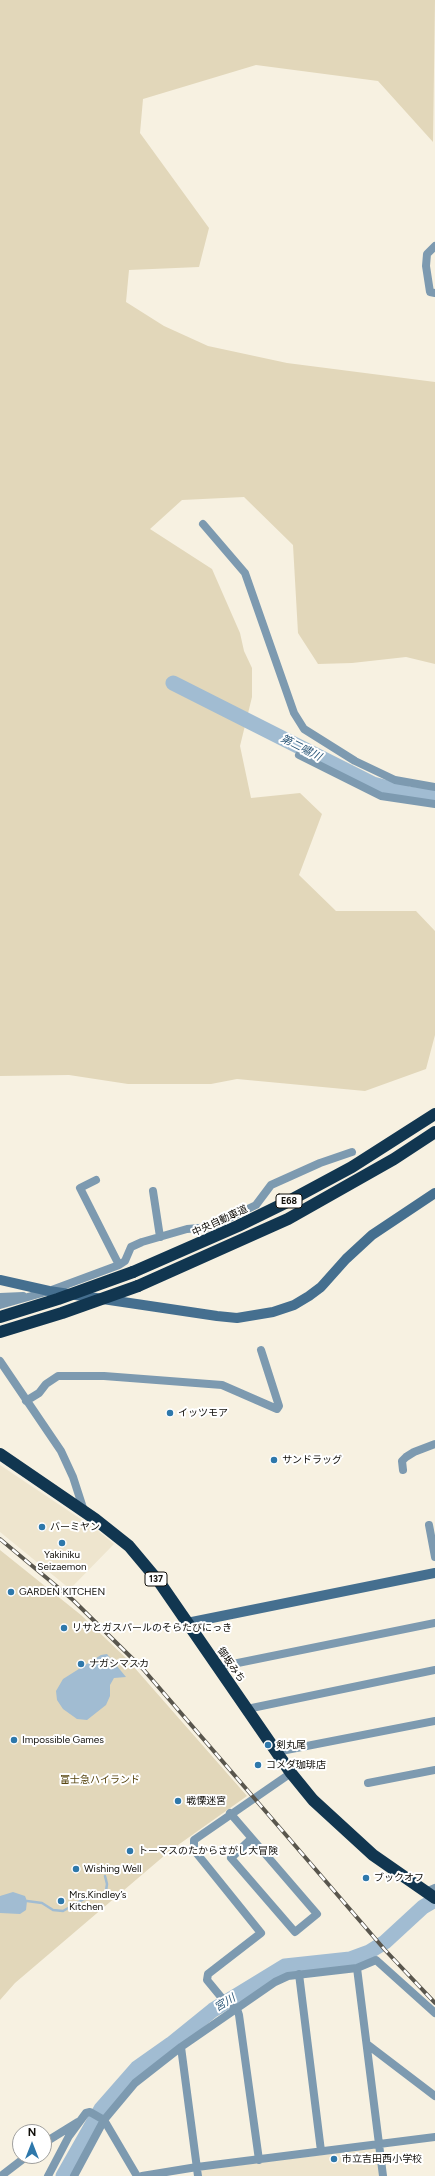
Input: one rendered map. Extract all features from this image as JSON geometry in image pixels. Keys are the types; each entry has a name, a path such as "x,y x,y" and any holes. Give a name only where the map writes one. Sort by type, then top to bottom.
{"highway":[{"name":"中央自動車道","path":"0,1317 58,1299 133,1272 232,1229 287,1202 352,1167 435,1114"},
{"name":"E68","path":"0,1332 62,1313 138,1286 288,1219 376,1170 435,1132"},
{"name":"御坂みち","path":"0,1454 84,1511 129,1546 160,1583 291,1774 313,1800 373,1855 432,1894"}],"street":[{"path":"435,246 427,254 426,266 430,292 435,293"},
{"path":"203,524 245,574 294,714 304,729 355,761 395,780 435,787"},
{"path":"299,754 381,796 435,804"},
{"path":"0,1305 49,1291 119,1265 124,1261 131,1247 187,1229 211,1227 256,1205 271,1185 320,1163 352,1152"},
{"path":"96,1180 80,1188 119,1265"},
{"path":"153,1191 160,1237"},
{"path":"0,1280 49,1291 217,1316 237,1318 273,1312 294,1305 309,1296 321,1287 346,1259 372,1235 435,1193"},
{"path":"0,1297 30,1297"},
{"path":"26,1400 39,1393 46,1384 58,1376 104,1376 222,1386 277,1409 279,1406 261,1350"},
{"path":"0,1361 60,1451 73,1477 84,1511"},
{"path":"402,1470 402,1461 414,1452 435,1444"},
{"path":"429,1525 435,1557"},
{"path":"187,1623 435,1572"},
{"path":"218,1667 435,1623"},
{"path":"247,1709 435,1670"},
{"path":"276,1752 435,1721"},
{"path":"368,1783 435,1770"},
{"path":"259,2160 236,2008 221,1997 207,1980 208,1974 261,1933 194,1850 194,1840 230,1813 291,1774"},
{"path":"230,1813 317,1914 295,1932 231,1858 251,1839"},
{"path":"74,2176 103,2120 135,2083 236,2008 275,1982 288,1976 357,1968 376,1960 435,2013"},
{"path":"357,1968 368,2045 382,2176"},
{"path":"299,1974 321,2151"},
{"path":"368,2045 435,2096"},
{"path":"182,2047 198,2176"},
{"path":"48,2176 69,2136 86,2113 90,2112 103,2120 137,2176"},
{"path":"52,2139 80,2121"},
{"path":"142,2176 196,2167 435,2137"},
{"path":"1,2176 17,2164"}],"shaded area":[{"path":"0,1465 97,1530 114,1544 70,1589 0,1532"},
{"name":"市立吉田西小学校","path":"377,2148 380,2176 202,2176 202,2170"}],"green space":[{"path":"0,0 435,0 433,142 378,81 256,65 143,99 140,133 209,228 199,267 129,270 126,302 164,326 208,346 287,363 435,382 435,664 406,657 352,663 318,664 298,633 293,545 244,497 182,500 150,529 212,569 240,633 244,651 252,668 252,697 240,746 251,798 300,793 322,814 299,875 336,911 416,911 435,931 435,1035 426,1069 365,1091 237,1079 211,1084 128,1084 69,1075 0,1076"},
{"name":"富士急ハイランド","path":"0,1550 81,1615 126,1658 247,1796 171,1850 15,1983 0,2000"}],"water":[{"path":"107,1654 126,1677 114,1678 110,1685 110,1696 106,1705 87,1720 77,1719 63,1709 57,1700 56,1691 63,1679 101,1655"},
{"path":"13,1892 25,1896 27,1901 26,1910 20,1914 0,1913 0,1896"}],"waterway":[{"name":"第二嘯川","path":"173,683 373,784 409,794 435,797"},
{"path":"27,1901 42,1903 53,1910 63,1911 84,1899 98,1897 106,1891 107,1884 105,1876"},
{"name":"宮川","path":"63,2176 101,2109 137,2068 171,2044 213,2010 285,1966 350,1959 369,1952 385,1942 423,1907 435,1900"}],"railway":[{"path":"0,1539 73,1600 143,1669 385,1950 435,2003"}],"place":[{"name":"イッツモア","path":"170,1413"},
{"name":"サンドラッグ","path":"274,1460"},
{"name":"バーミヤン","path":"42,1527"},
{"name":"Yakiniku Seizaemon","path":"62,1543"},
{"name":"GARDEN KITCHEN","path":"11,1592"},
{"name":"リサとガスパールのそらたびにっき","path":"64,1628"},
{"name":"ナガシマスカ","path":"81,1664"},
{"name":"Impossible Games","path":"14,1740"},
{"name":"剣丸尾","path":"268,1745"},
{"name":"コメダ珈琲店","path":"258,1765"},
{"name":"戦慄迷宮","path":"178,1801"},
{"name":"トーマスのたからさがし大冒険","path":"130,1851"},
{"name":"Wishing Well","path":"76,1869"},
{"name":"ブックオフ","path":"366,1878"},
{"name":"Mrs.Kindley’s Kitchen","path":"61,1901"},
{"name":"市立吉田西小学校","path":"334,2159"}]}
